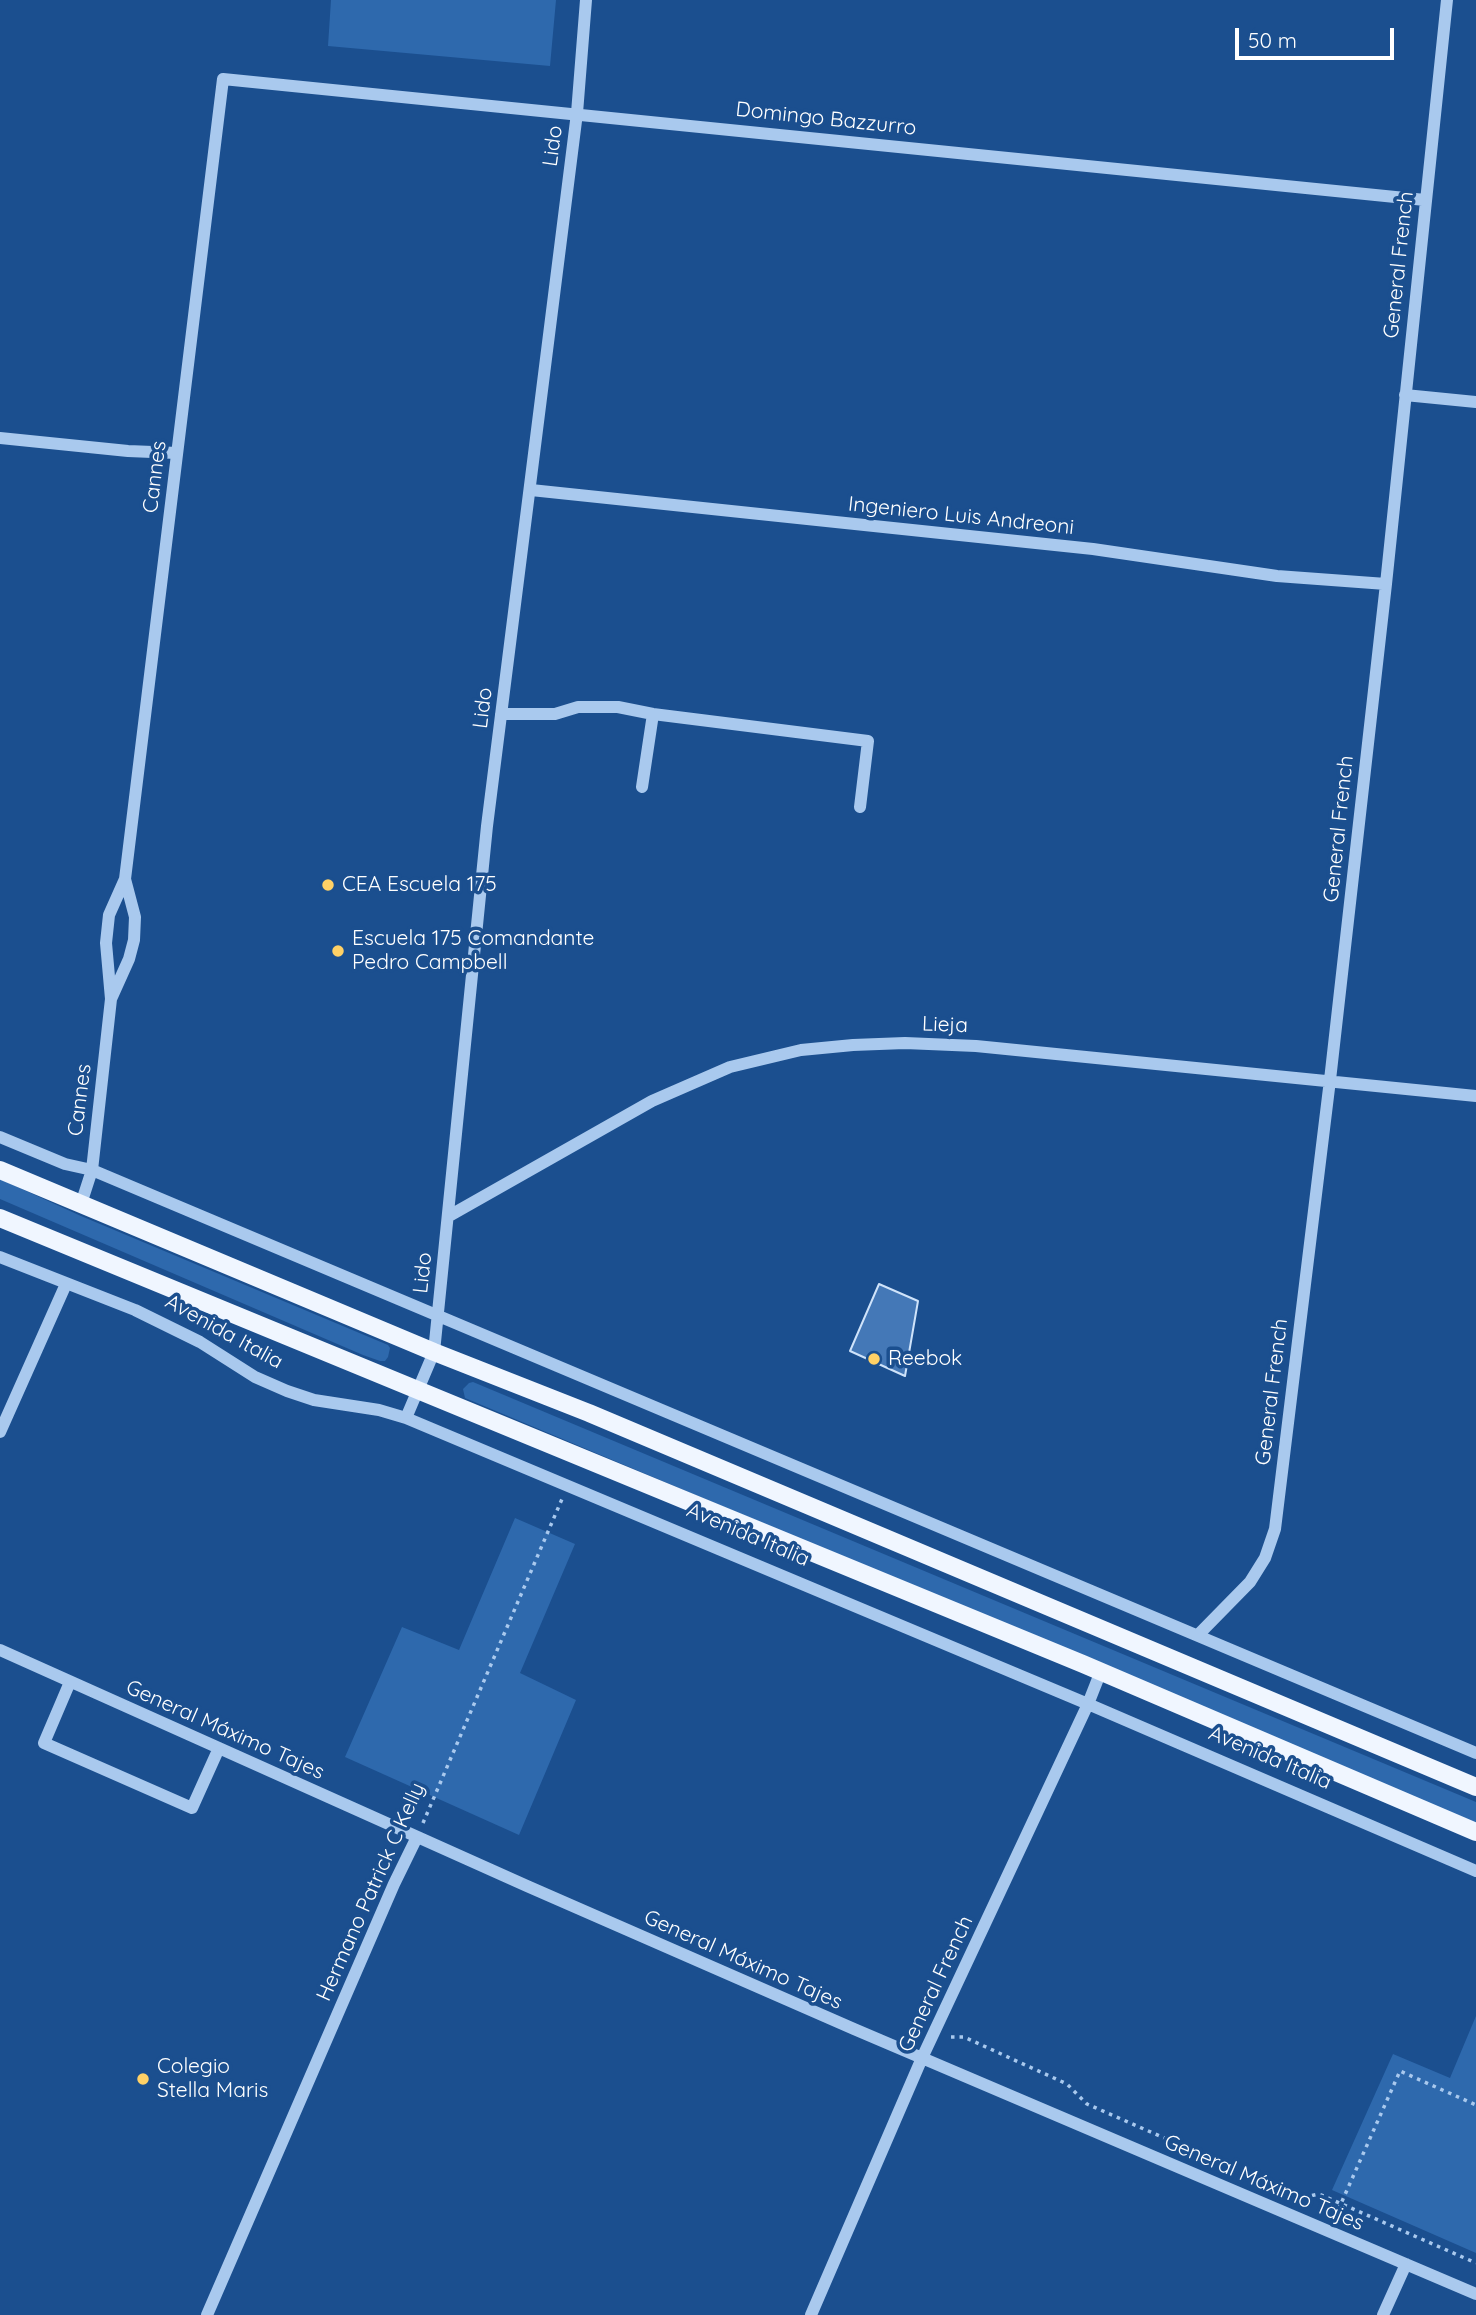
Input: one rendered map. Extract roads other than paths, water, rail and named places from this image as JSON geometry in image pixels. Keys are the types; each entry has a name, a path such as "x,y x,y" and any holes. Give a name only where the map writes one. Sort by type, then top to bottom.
{"main road":[{"path":"0,1170 433,1352 601,1418 1476,1787"},
{"name":"Avenida Italia","path":"0,1218 1101,1671 1476,1832"}],"street":[{"name":"Lido","path":"406,1418 433,1352 438,1316 487,826 577,113 586,0"},
{"name":"General French","path":"1198,1635 1250,1582 1265,1558 1275,1529 1330,1080 1386,584 1447,0"},
{"name":"Domingo Bazzurro","path":"223,79 1425,200"},
{"name":"Cannes","path":"81,1204 92,1170 111,999 106,943 109,915 125,878 223,79"},
{"path":"1405,395 1476,402"},
{"path":"0,438 128,451 177,453"},
{"name":"Ingeniero Luis Andreoni","path":"531,489 1093,549 1277,576 1386,584"},
{"path":"501,714 555,714 578,707 618,707 653,714 868,741 860,807"},
{"path":"642,787 653,714"},
{"name":"Cannes","path":"111,999 129,959 134,940 135,917 125,878"},
{"name":"Lieja","path":"449,1216 652,1101 730,1067 800,1050 905,1043 976,1046 1476,1096"},
{"path":"0,1137 65,1164 92,1170 1476,1753"},
{"name":"Avenida Italia","path":"0,1257 135,1310 200,1342 255,1377 286,1391 314,1400 379,1410 406,1418 1088,1704 1476,1871"},
{"path":"0,1432 66,1284"},
{"name":"General Máximo Tajes","path":"0,1650 417,1837 922,2058 1476,2294"},
{"name":"General French","path":"811,2315 922,2058 1101,1671"},
{"path":"70,1682 44,1743 192,1808 219,1748"},
{"name":"Hermano Patrick C Kelly","path":"207,2315 394,1884 417,1837"},
{"path":"1383,2315 1406,2264"}],"place":[{"name":"CEA Escuela 175","path":"328,885"},
{"name":"Escuela 175 Comandante Pedro Campbell","path":"338,951"},
{"name":"Reebok","path":"874,1359"},
{"name":"Colegio Stella Maris","path":"143,2079"}]}
